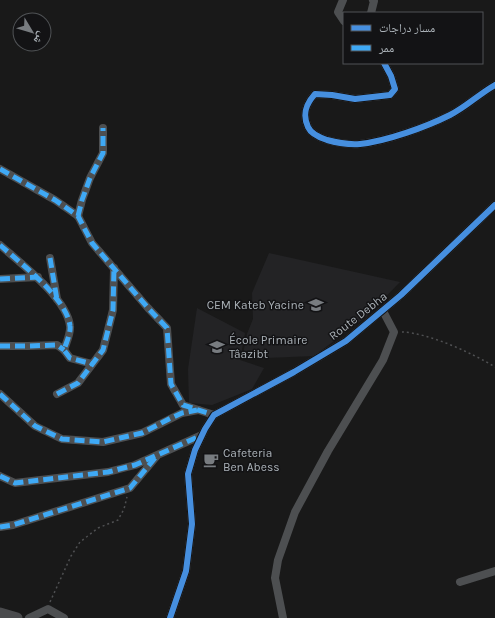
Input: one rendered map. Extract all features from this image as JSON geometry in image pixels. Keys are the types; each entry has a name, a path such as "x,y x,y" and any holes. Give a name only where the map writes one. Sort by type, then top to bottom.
{"main road":[{"path":"0,613 17,618"}],"street":[{"path":"343,0 338,12 343,20"},
{"path":"371,12 373,0"},
{"path":"385,64 391,76 395,89 390,95 355,99 315,94 308,102 304,115 308,129 319,137 338,144 360,144 386,139 419,128 449,115 465,106 480,93 495,85"},
{"path":"78,216 90,178 103,153 102,128"},
{"path":"0,169 55,200 78,216 92,243 167,328 171,384 183,405 214,415 195,450 188,474 192,524 186,571 170,618"},
{"name":"Route Debha","path":"214,415 294,372 346,341 402,296 495,205"},
{"path":"0,245 38,277 65,308 70,326 64,350"},
{"path":"50,258 58,300"},
{"path":"57,394 78,384 103,350 113,310 114,268"},
{"path":"0,279 38,277"},
{"path":"283,618 275,578 278,560 295,512 328,451 383,360 394,332 383,311"},
{"path":"0,346 57,345 64,350 70,358 92,364"},
{"path":"0,394 35,426 62,439 103,442 142,433 176,416 198,410"},
{"path":"0,476 15,483 108,472 135,465 202,435"},
{"path":"0,527 130,488 157,455"},
{"path":"460,582 495,571"},
{"path":"29,618 48,609 64,618"}],"path":[{"path":"394,332 409,333 446,343 481,358 495,367"},
{"path":"48,609 61,575 77,546 98,528 118,520 124,509 130,488"}],"shaded area":[{"name":"CEM Kateb Yacine","path":"269,253 400,282 367,316 314,356 242,359 247,334 253,319 252,293"},
{"name":"École Primaire Tâazibt","path":"197,308 245,333 240,360 264,368 252,389 212,405 189,403 188,369"}],"marked path":[{"path":"78,216 90,178 103,153 103,128"},
{"path":"0,169 55,200 78,216 92,243 167,328 171,384 183,405 214,415"},
{"path":"0,245 30,271 61,304 67,315 70,326 69,335 64,350 70,358 92,364"},
{"path":"50,258 57,300"},
{"path":"57,394 78,383 103,350 113,310 114,268"},
{"path":"0,279 38,277"},
{"path":"0,346 57,345 64,350"},
{"path":"0,394 35,426 62,439 103,442 142,433 182,413 197,410"},
{"path":"0,476 15,483 108,472 135,465 202,435"},
{"path":"0,527 13,525 130,488 155,458"}],"cycle path":[{"path":"385,64 391,76 395,89 390,95 355,99 315,94 307,105 305,113 306,122 311,132 325,139 344,144 360,144 394,137 418,129 450,115 495,85"},
{"path":"170,618 186,571 192,524 188,474 195,450 205,429 214,415 294,372 346,341 401,295 495,205"}],"place":[{"name":"CEM Kateb Yacine","path":"316,305"},
{"name":"École Primaire Tâazibt","path":"217,347"},
{"name":"Cafeteria Ben Abess","path":"211,460"}]}
